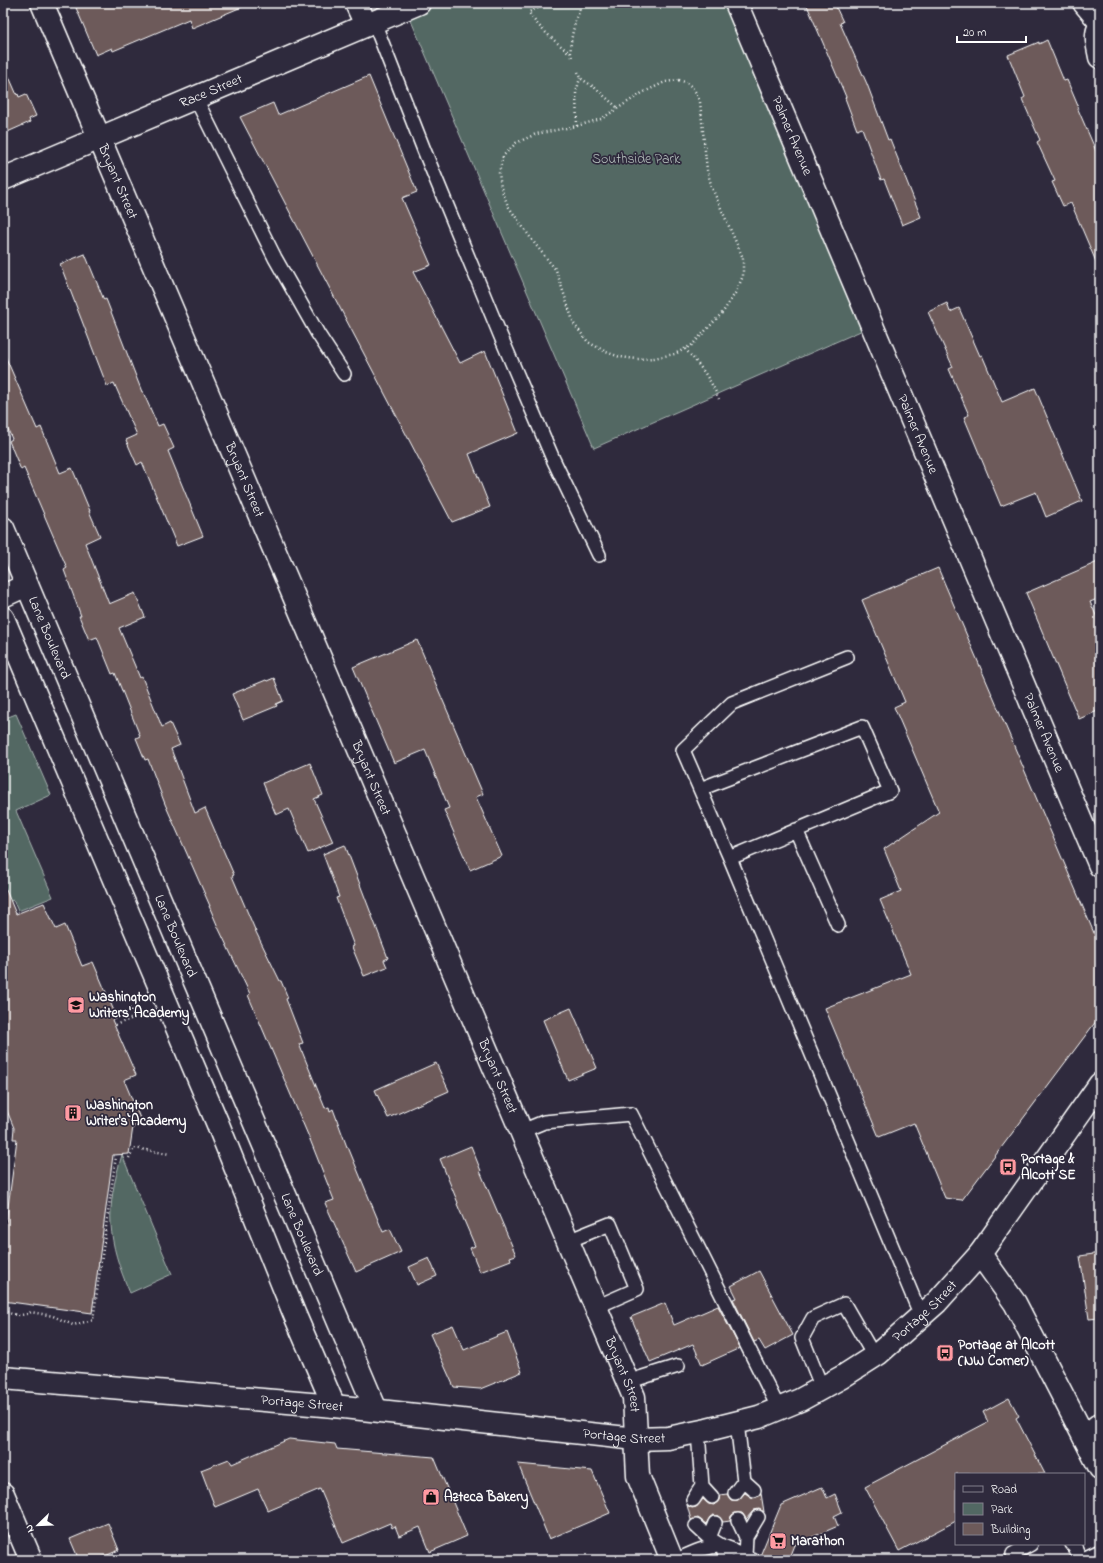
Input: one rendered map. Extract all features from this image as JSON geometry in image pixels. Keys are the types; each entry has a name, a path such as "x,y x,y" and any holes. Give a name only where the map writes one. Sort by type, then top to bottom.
{"street":[{"name":"Bryant Street","path":"42,3 522,1130 634,1398 638,1476 672,1560"},
{"path":"356,3 370,24"},
{"name":"Race Street","path":"3,179 420,3"},
{"name":"Palmer Avenue","path":"736,3 1100,866"},
{"path":"1084,3 1099,26 1096,39 1100,57"},
{"name":"Lane Boulevard","path":"3,528 376,1410"},
{"path":"3,596 27,585"},
{"path":"3,618 218,1122 291,1306 334,1406"},
{"path":"140,938 171,925"},
{"name":"Portage Street","path":"3,1378 376,1410 636,1439 668,1438 737,1423 759,1417 779,1409 822,1388 874,1356 937,1302 980,1254 1100,1084"},
{"path":"980,1254 1015,1303 1092,1431 1100,1468"},
{"path":"3,1494 30,1560"}],"lane":[{"path":"370,24 553,459 599,555"},
{"path":"195,97 275,258 318,334 344,374"},
{"path":"847,657 732,703 683,750 730,858 921,1316"},
{"path":"700,789 862,727 890,791 730,858"},
{"path":"796,830 838,925"},
{"path":"522,1130 544,1122 631,1114 779,1409"},
{"path":"568,1241 610,1224 637,1289 596,1307"},
{"path":"822,1388 802,1338 813,1318 844,1304 874,1356"},
{"path":"627,1382 678,1366"},
{"path":"735,1493 749,1485 737,1423"},
{"path":"693,1500 702,1486 698,1432"},
{"path":"702,1486 712,1497"},
{"path":"746,1537 758,1517"},
{"path":"738,1520 746,1537 748,1558"},
{"path":"709,1538 715,1523"},
{"path":"696,1526 709,1538 722,1546 748,1558"},
{"path":"1016,1560 1013,1554 1028,1545"},
{"path":"1074,1545 1081,1560 1100,1551"},
{"path":"677,1560 698,1550 722,1546"},
{"path":"722,1546 726,1560"}],"path":[{"path":"550,3 529,12 531,18 571,55 576,17 583,3"},
{"path":"577,126 576,93 580,78 578,72"},
{"path":"580,78 594,87 618,108"},
{"path":"679,80 687,82 696,92 700,102 707,170 712,188 743,258 743,276 736,292 723,312 692,345 675,354 637,359 620,357 606,352 588,342 574,324 556,270 525,232 508,206 501,188 499,173 503,156 516,143 536,134 577,126 601,119 618,108 642,93 665,82 679,80"},
{"path":"685,349 698,363 719,399"},
{"path":"115,1025 148,1012"},
{"path":"3,1130 11,1130"},
{"path":"128,1158 134,1148 170,1154"},
{"path":"3,1310 8,1313 25,1316 32,1312 53,1316 73,1325 93,1320 116,1156"}],"green space":[{"name":"Southside Park","path":"419,3 736,3 872,326 594,448 406,9"},
{"path":"16,714 51,795 16,811 53,897 18,911 13,900 3,905 3,719"},
{"path":"122,1155 172,1274 130,1293 117,1257 111,1225 113,1192"}],"building":[{"path":"74,3 251,3 192,28 189,19 113,51 112,48 96,55"},
{"path":"806,3 834,3 843,22 840,23 867,84 888,140 890,139 921,217 902,225 884,179 881,180 862,128 857,130 845,98 846,97"},
{"path":"1047,40 1064,81 1067,80 1100,160 1100,271 1071,203 1063,206 1052,182 1055,181 1037,142 1040,140 1022,99 1025,97 1008,55"},
{"path":"3,63 17,95 18,94 19,97 26,94 36,116 29,119 30,122 3,134"},
{"path":"369,76 417,192 402,198 431,265 413,272 460,363 485,351 518,433 469,454 490,507 452,522 240,117 273,103 278,115"},
{"path":"85,254 104,300 106,299 142,392 158,426 163,424 174,448 168,451 203,536 177,546 142,462 137,465 126,440 137,435 114,383 107,386 60,264"},
{"path":"947,303 950,312 959,308 980,356 982,355 1002,402 1035,388 1082,501 1046,517 1036,492 1001,506 964,417 969,415 949,369 953,367 928,312"},
{"path":"3,351 37,429 41,427 60,473 72,468 100,536 85,543 109,604 135,593 145,617 119,628 140,678 142,677 162,727 170,723 180,745 171,749 195,813 205,808 234,875 232,876 256,932 288,998 286,999 303,1043 299,1044 325,1108 329,1107 330,1111 333,1109 347,1147 383,1232 390,1229 401,1252 356,1272 325,1203 334,1200 311,1142 248,995 250,994 218,927 165,804 148,759 145,760 136,738 140,736 115,673 112,674 97,637 89,640 79,616 81,616 64,570 67,568 24,468 21,470 9,441 12,439 3,418"},
{"path":"1100,561 1100,598 1090,602 1100,624 1100,710 1079,719 1026,593"},
{"path":"938,568 1100,947 1100,1016 962,1200 945,1198 914,1123 879,1137 825,1008 911,974 880,900 901,891 884,849 939,812 894,707 905,702 862,600"},
{"path":"417,640 483,794 476,797 502,856 470,870 444,810 449,808 425,750 394,763 353,667"},
{"path":"274,678 283,701 276,704 277,706 243,720 232,694"},
{"path":"310,763 323,795 314,799 333,842 308,853 289,809 276,815 263,783"},
{"path":"345,845 388,958 384,960 387,967 364,976 352,947 354,946 336,898 339,897 323,854"},
{"name":"Washington Writer's Academy","path":"3,883 16,914 44,903 56,929 65,925 82,966 93,962 117,1018 112,1020 136,1075 124,1080 142,1123 133,1127 129,1154 113,1155 92,1313 3,1301 3,1245 17,1139 13,1139 14,1128 3,1101"},
{"path":"571,1008 597,1068 568,1080 543,1020"},
{"path":"436,1063 449,1091 388,1118 375,1090"},
{"path":"471,1146 480,1171 516,1255 510,1257 511,1260 480,1272 470,1248 475,1246 440,1159"},
{"path":"1100,1253 1100,1318 1089,1319 1080,1256"},
{"path":"429,1258 437,1276 417,1285 409,1267"},
{"path":"759,1271 793,1335 765,1350 759,1340 754,1342 733,1299 737,1298 731,1286"},
{"path":"665,1303 674,1325 718,1306 740,1348 702,1365 693,1344 650,1362 631,1317"},
{"path":"453,1325 464,1350 507,1332 522,1372 480,1389 454,1387 430,1334"},
{"path":"1009,1398 1019,1416 1016,1418 1044,1473 955,1473 955,1522 899,1551 865,1487 988,1422 983,1412"},
{"path":"289,1439 335,1444 337,1449 434,1457 467,1536 430,1552 420,1527 399,1536 395,1526 392,1528 390,1523 343,1543 320,1489 268,1511 258,1489 215,1507 201,1470 229,1459 232,1464"},
{"path":"518,1464 592,1471 610,1513 549,1539"},
{"path":"822,1487 827,1498 835,1494 842,1512 834,1516 838,1526 794,1545 788,1560 761,1560 760,1556 781,1505"},
{"path":"745,1493 753,1498 757,1497 761,1493 764,1512 759,1509 754,1510 746,1519 742,1513 735,1513 731,1516 730,1521 723,1522 718,1516 713,1515 706,1524 698,1518 691,1520 687,1505 692,1508 696,1507 703,1499 709,1504 714,1505 719,1500 720,1495 727,1494 731,1500 738,1500"},
{"path":"108,1523 119,1550 96,1560 79,1560 70,1539"}],"place":[{"name":"Washington Writers' Academy","path":"76,1005"},
{"name":"Washington Writer's Academy","path":"73,1113"},
{"name":"Portage & Alcott SE","path":"1008,1167"},
{"name":"Portage at Alcott (NW Corner)","path":"945,1353"},
{"name":"Azteca Bakery","path":"431,1497"},
{"name":"Marathon","path":"778,1541"}]}
